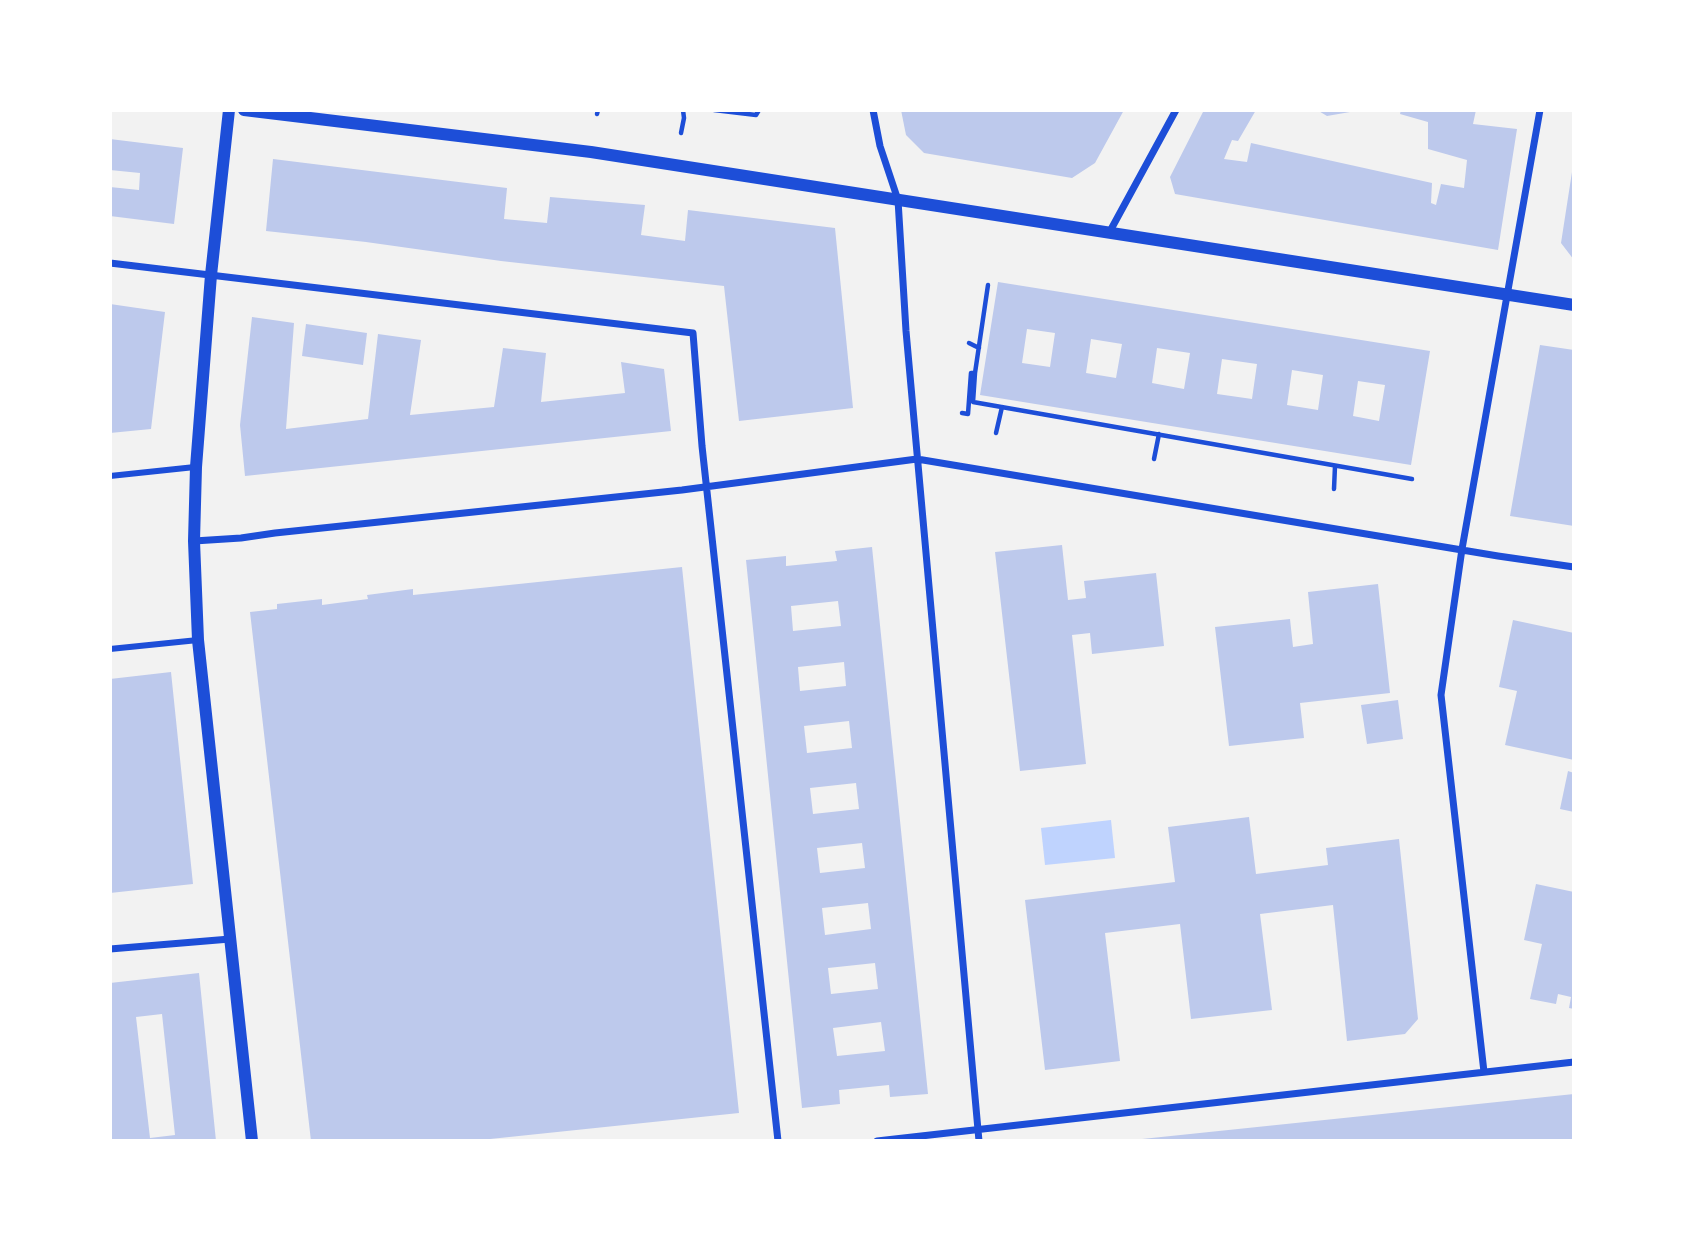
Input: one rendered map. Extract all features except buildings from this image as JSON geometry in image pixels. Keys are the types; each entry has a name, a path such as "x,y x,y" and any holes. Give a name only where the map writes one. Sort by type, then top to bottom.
{"street":[{"path":"229,110 211,275 196,467 194,541 198,640 252,1141"},
{"path":"244,110 591,152 1574,305"},
{"path":"873,110 880,146 898,200 906,331 979,1141"},
{"path":"1109,233 1175,110"},
{"path":"1484,1072 1441,695 1462,549 1540,110"},
{"path":"110,262 693,332 702,446 778,1141"},
{"path":"194,541 707,486 918,459 1574,567"},
{"path":"110,476 196,467"},
{"path":"110,649 198,640"},
{"path":"110,949 230,939"},
{"path":"877,1141 1574,1062"}],"path":[{"path":"681,133 684,118 682,110"},
{"path":"714,110 756,116 759,110"},
{"path":"988,285 973,401 1412,479"},
{"path":"969,342 979,348"},
{"path":"962,413 968,414 971,373 975,373"},
{"path":"996,433 1002,407"},
{"path":"1154,459 1159,434"},
{"path":"1334,489 1335,466"}],"water":[{"path":"1111,820 1115,858 1045,865 1041,828"}]}
